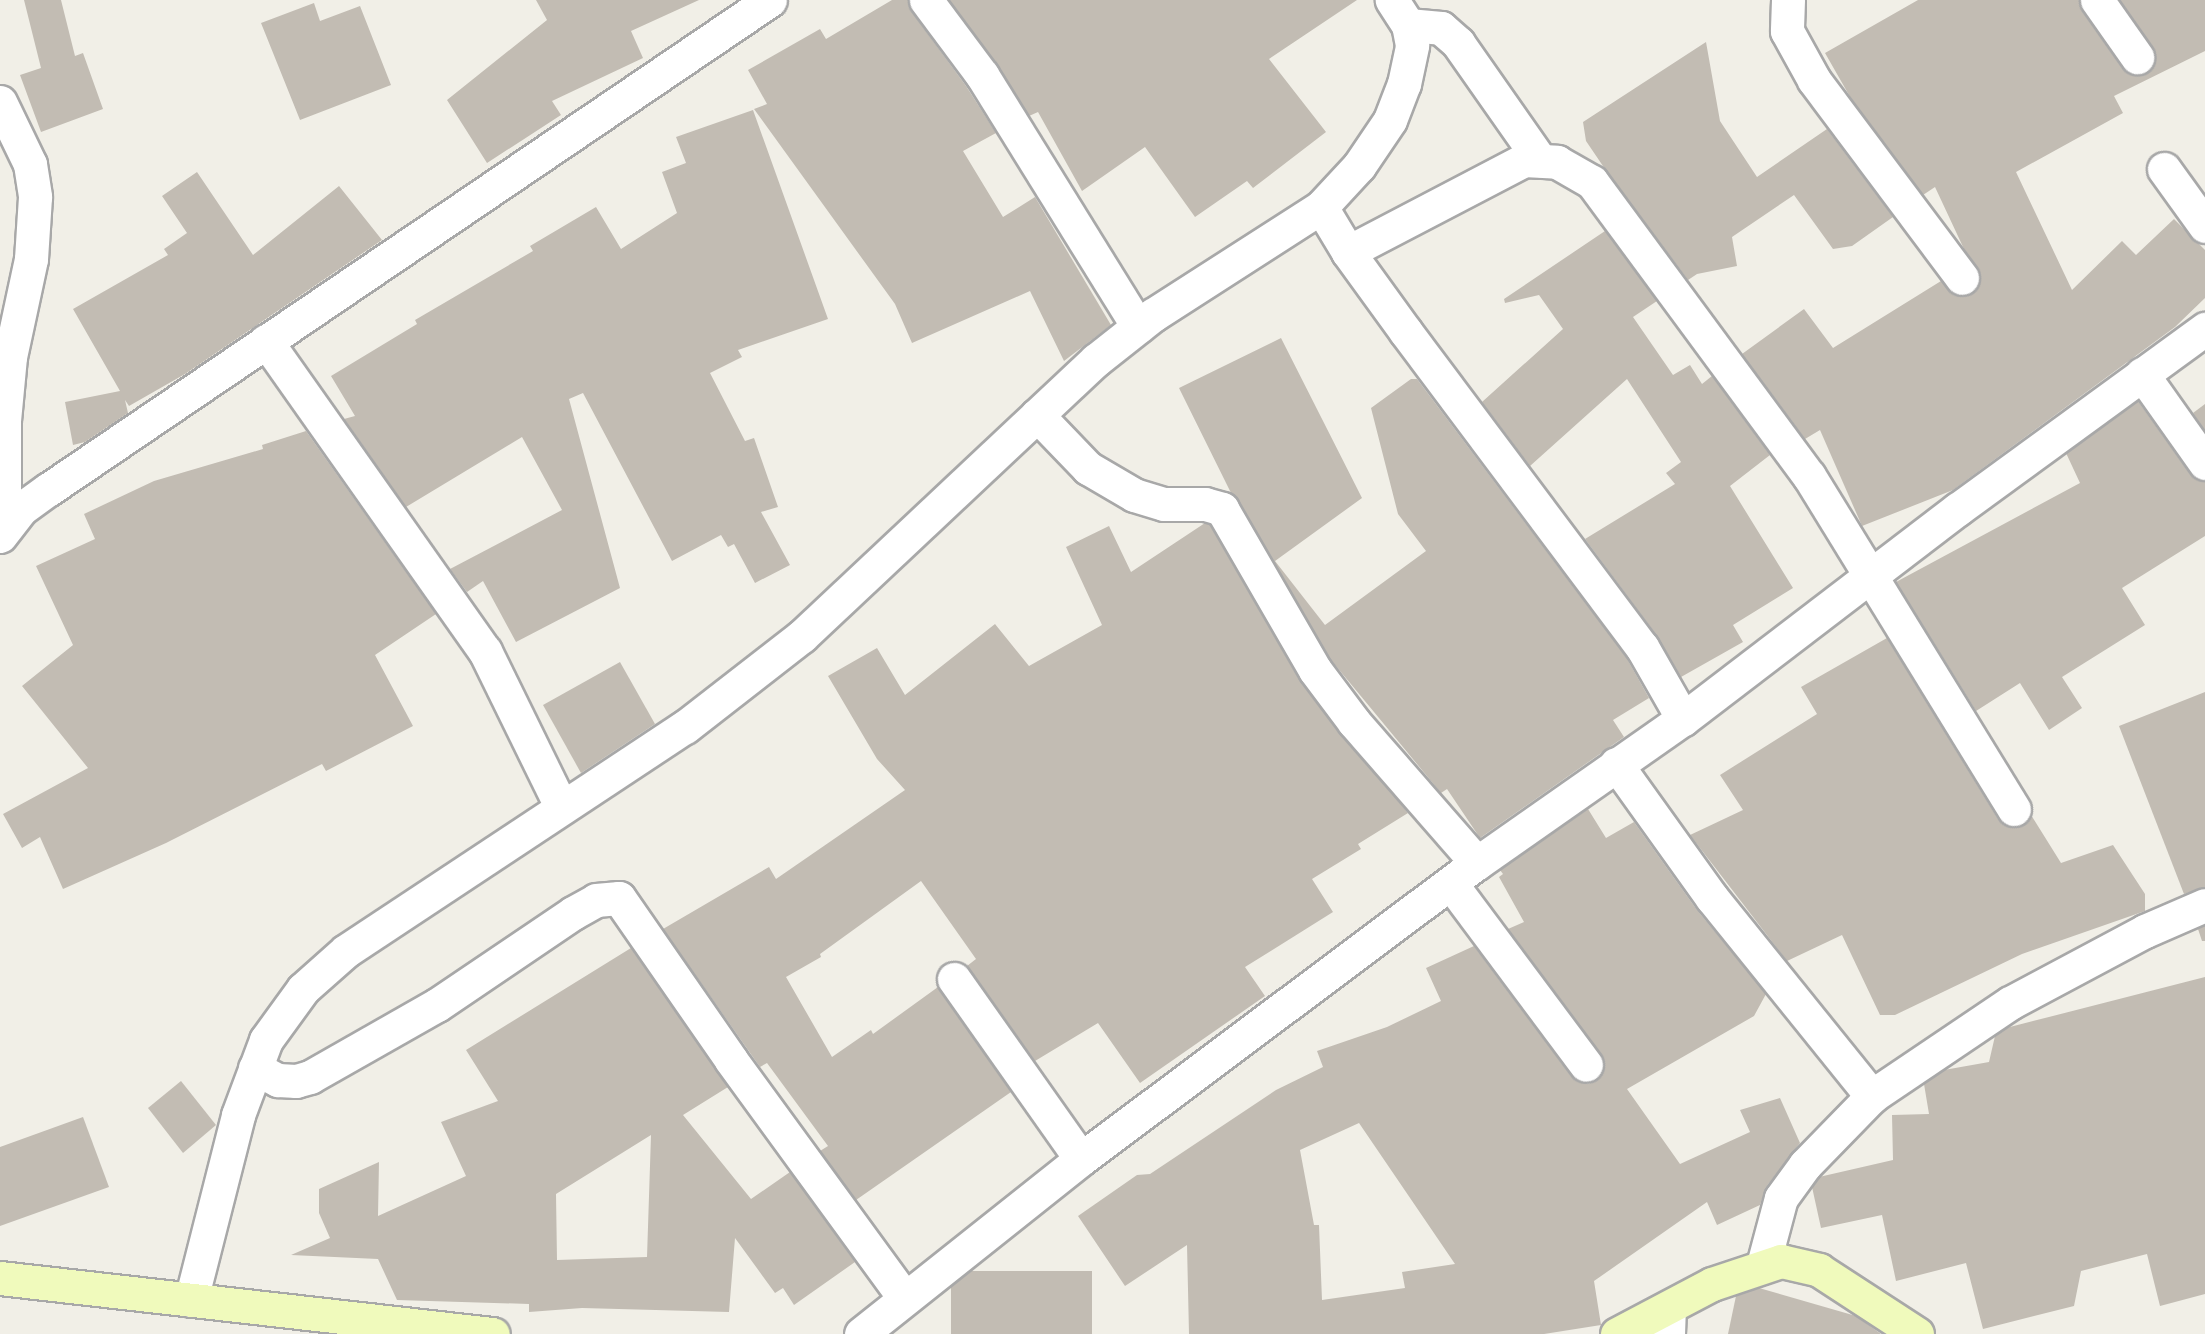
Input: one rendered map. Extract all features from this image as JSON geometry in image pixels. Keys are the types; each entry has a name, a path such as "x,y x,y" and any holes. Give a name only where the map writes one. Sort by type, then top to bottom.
{"street":[{"path":"2,533 21,509 49,489 770,0"},
{"path":"926,0 982,75 1138,327"},
{"path":"1788,0 1787,31 1809,72 1962,278"},
{"path":"2097,0 2137,57"},
{"path":"1400,12 1441,28 1458,43 1540,160"},
{"path":"191,1300 238,1115 255,1068 278,1021 322,968 561,806 685,727 802,636 1096,360 1138,327 1248,251 1321,207 1359,166 1390,120 1409,63 1412,45 1400,12"},
{"path":"0,102 30,164 34,197 31,259 10,357 4,420 2,533"},
{"path":"1348,252 1482,185 1515,163 1540,160 1557,162 1592,182 1809,476 1873,575 2014,809"},
{"path":"2164,169 2205,226"},
{"path":"1321,207 1348,252 1642,647 1683,719"},
{"path":"861,1334 904,1297 1081,1159 1452,885 1478,863 1683,719 2205,329"},
{"path":"266,342 485,651 561,806"},
{"path":"2142,374 2205,463"},
{"path":"1037,415 1088,468 1124,490 1164,504 1205,504 1222,509 1315,670 1354,722 1478,863"},
{"path":"1616,764 1712,898 1872,1096"},
{"path":"1452,885 1586,1065"},
{"path":"255,1068 278,1080 296,1081 310,1077 437,1005 573,913 596,900 619,898 731,1060 904,1297"},
{"path":"1763,1265 1780,1198 1804,1165 1872,1096 2010,1003 2145,931 2205,905"},
{"path":"954,979 1081,1159"},
{"path":"1617,1334 1668,1321 1712,1284 1780,1261 1819,1270 1917,1334"},
{"path":"0,1278 493,1334"}],"building":[{"path":"24,0 61,0 75,56 83,53 103,109 41,132 20,75 41,68"},
{"path":"536,0 699,0 631,31 643,58 552,101 561,115 487,163 447,100 547,20"},
{"path":"892,0 908,0 911,11 966,86 996,133 963,151 1003,217 1035,197 1111,325 1064,361 1030,291 912,343 895,304 754,109 767,104 748,70 820,29 826,39"},
{"path":"949,0 1357,0 1269,59 1326,132 1253,188 1247,181 1195,217 1145,147 1082,191 1038,112 1029,116"},
{"path":"1918,0 2079,0 2082,11 2122,68 2138,76 2148,72 2156,55 2120,0 2205,0 2205,51 2114,96 2123,113 2016,172 2072,290 2122,241 2136,255 2174,219 2205,250 2205,298 2175,327 1953,490 1862,526 1820,430 1805,439 1742,354 1804,309 1833,348 1941,281 1954,295 1964,297 1979,286 1977,267 1964,249 1935,187 1923,195 1853,102 1825,53"},
{"path":"314,3 320,21 360,6 391,85 300,120 261,23"},
{"path":"1706,42 1720,121 1757,177 1827,129 1893,217 1852,246 1833,249 1794,195 1732,237 1737,266 1697,274 1688,280 1586,141 1583,122"},
{"path":"753,110 828,319 738,350 742,357 710,373 745,441 754,438 778,507 761,512 790,565 755,583 734,544 728,547 721,535 672,561 583,393 569,399 620,588 516,642 483,581 467,592 450,569 562,510 522,437 406,507 344,419 355,416 331,376 417,324 415,320 533,251 530,246 596,207 621,249 677,213 662,172 686,163 676,137"},
{"path":"197,172 253,255 339,186 382,240 185,374 129,406 125,400 128,413 85,442 73,445 65,402 120,391 73,309 168,255 164,249 187,233 162,196"},
{"path":"1605,231 1657,301 1633,317 1673,375 1690,365 1702,384 1712,376 1770,455 1730,486 1793,588 1733,625 1743,642 1681,677 1657,636 1585,539 1675,484 1666,473 1681,462 1627,379 1530,466 1482,402 1563,329 1539,295 1505,303 1504,299"},
{"path":"1281,338 1362,498 1275,561 1325,625 1426,551 1398,514 1371,408 1411,379 1417,379 1626,657 1649,698 1613,720 1624,737 1480,838 1447,789 1441,793 1331,660 1232,495 1179,388"},
{"path":"2138,401 2190,474 2205,481 2205,536 2122,588 2145,625 2062,677 2082,708 2049,730 2020,683 1976,711 1896,582 2080,483 2066,453"},
{"path":"2205,404 2205,431 2193,413"},
{"path":"306,431 436,614 375,655 413,726 326,771 322,764 166,843 63,889 40,837 22,848 3,814 88,768 22,686 73,645 36,566 95,539 84,514 154,481 263,449 262,445"},
{"path":"1205,523 1210,525 1300,681 1408,813 1358,844 1361,849 1312,879 1333,912 1245,967 1265,996 1140,1083 1098,1023 1035,1061 967,966 976,959 921,881 820,954 821,957 786,977 832,1057 871,1030 873,1034 938,987 1011,1092 856,1200 820,1151 828,1146 767,1063 760,1067 663,929 769,867 776,879 905,790 877,759 828,676 877,648 905,695 995,624 1029,666 1102,625 1066,547 1109,526 1131,572"},
{"path":"1887,638 1998,819 2015,828 2024,825 2031,815 2061,863 2113,845 2145,894 2145,911 2022,954 1895,1015 1880,1015 1842,935 1787,961 1690,835 1743,810 1720,775 1817,714 1801,687"},
{"path":"620,662 655,724 581,773 543,705"},
{"path":"2205,692 2205,887 2184,894 2119,726"},
{"path":"1588,809 1606,838 1634,822 1697,910 1766,994 1754,1016 1627,1089 1680,1164 1750,1132 1740,1110 1780,1098 1800,1143 1766,1187 1760,1205 1717,1225 1707,1202 1594,1281 1601,1325 1544,1334 1189,1334 1187,1245 1125,1286 1078,1216 1137,1175 1150,1174 1276,1090 1323,1067 1317,1051 1387,1027 1441,1001 1426,968 1474,946 1571,1076 1588,1084 1598,1080 1605,1063 1601,1054 1508,929 1524,922 1499,877 1503,874 1500,870","holes":["1359,1123 1455,1264 1402,1272 1405,1288 1322,1300 1319,1225 1314,1225 1300,1150"]},
{"path":"2205,925 2205,941 2202,941 2198,929"},
{"path":"631,948 728,1087 683,1115 751,1199 790,1172 855,1262 794,1305 783,1288 775,1293 735,1238 729,1312 582,1308 529,1312 529,1304 397,1300 378,1259 291,1255 330,1238 319,1213 319,1189 379,1162 378,1216 466,1176 441,1122 498,1101 466,1050","holes":["651,1135 647,1257 557,1260 556,1194"]},
{"path":"2205,977 2205,1294 2160,1306 2147,1254 2081,1271 2074,1306 1983,1329 1966,1263 1896,1281 1882,1215 1821,1228 1812,1187 1819,1177 1893,1160 1892,1115 1929,1114 1924,1084 1944,1070 1989,1062 1995,1036 2006,1028"},
{"path":"181,1081 216,1125 183,1153 148,1108"},
{"path":"83,1117 109,1187 0,1226 0,1147"},
{"path":"971,1271 1092,1271 1092,1334 951,1334 951,1287"},
{"path":"1759,1288 1856,1316 1881,1334 1728,1334 1736,1296"}]}
